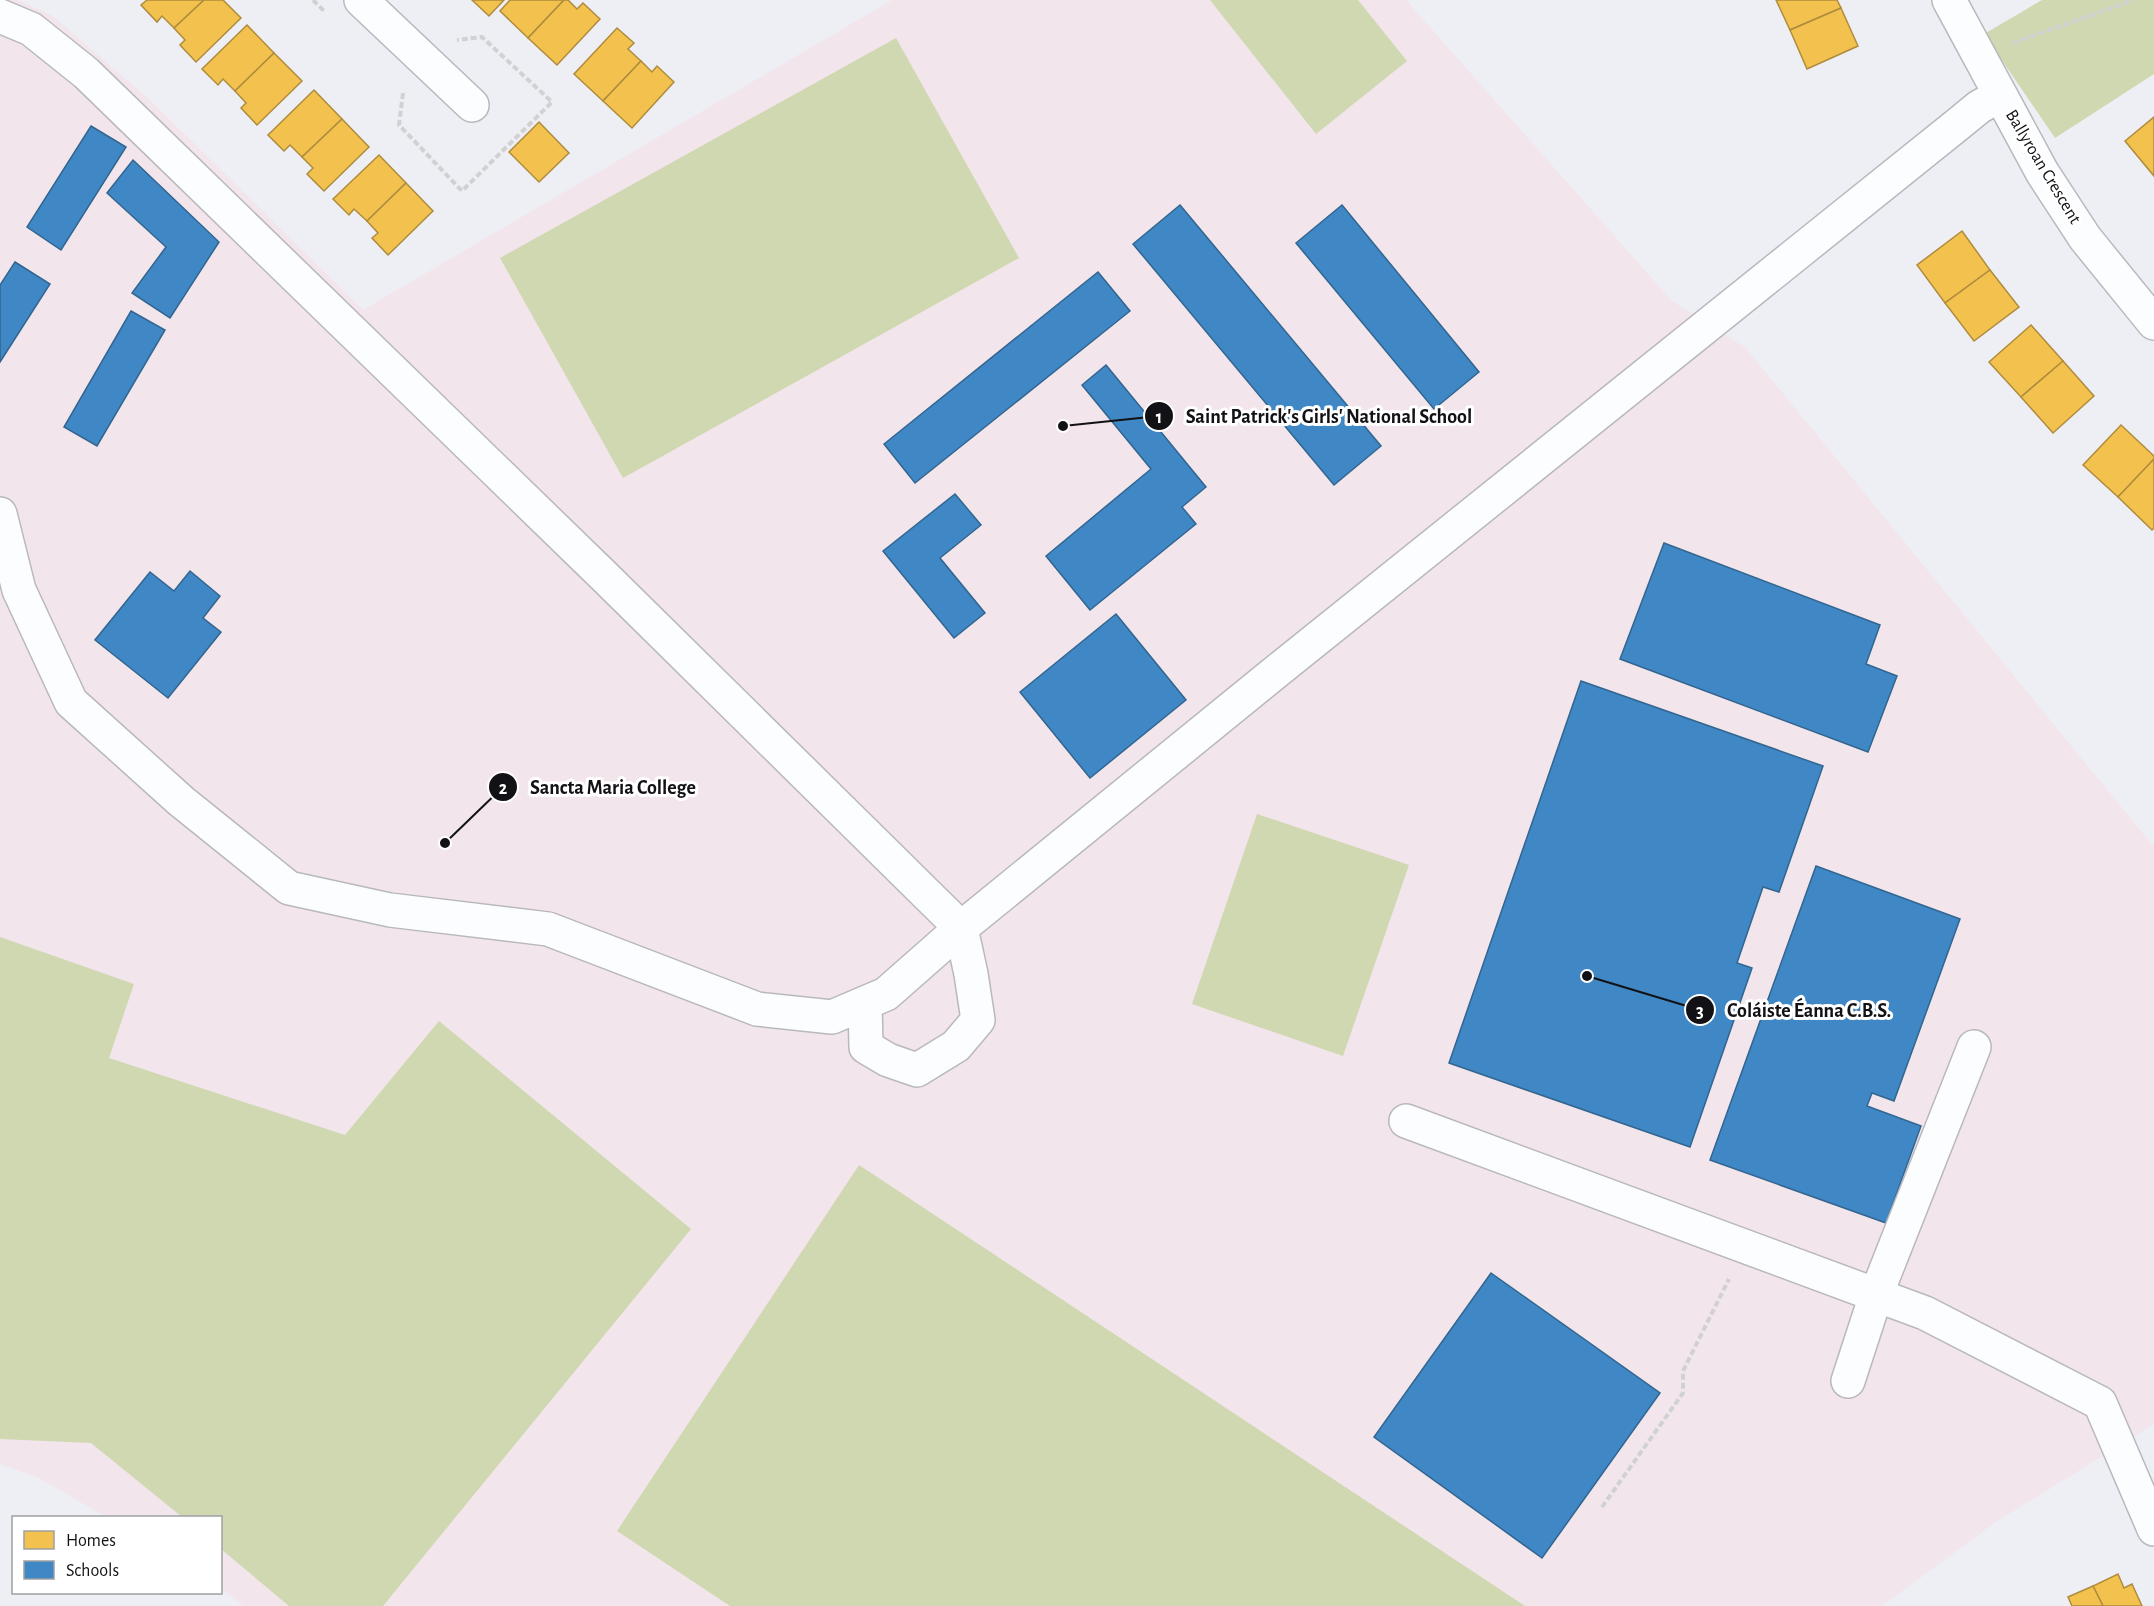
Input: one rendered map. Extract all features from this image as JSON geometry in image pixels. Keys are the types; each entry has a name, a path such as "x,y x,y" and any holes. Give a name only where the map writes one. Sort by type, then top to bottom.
{"street":[{"path":"361,0 472,105"},
{"name":"Ballyroan Crescent","path":"1949,0 2042,172 2085,238 2154,323"},
{"path":"0,16 31,29 86,73 961,928 978,1020 956,1046 916,1070 888,1060 866,1047 865,1004"},
{"path":"0,514 19,590 71,702 181,801 289,888 390,910 548,929 757,1009 832,1017 886,994 961,928 1334,625 1972,113 2000,95"},
{"path":"1848,1381 1876,1295 1974,1047"},
{"path":"1406,1121 1925,1313 2100,1403 2154,1529"}],"path":[{"path":"2009,44 2134,0"},
{"path":"1602,1507 1683,1393 1683,1371 1745,1246"}],"shaded area":[{"path":"0,0 18,0 53,16 150,100 363,310 892,0 1406,0 1672,301 1745,347 2154,847 2154,1424 1996,1522 1882,1606 243,1606 222,1589 222,1516 104,1516 39,1478 0,1464"}],"green space":[{"path":"1210,0 1358,0 1407,61 1316,134"},
{"path":"2042,0 2154,0 2154,74 2055,138 1984,34"},
{"path":"896,38 1019,258 623,478 500,258"},
{"path":"1257,814 1409,865 1343,1056 1192,1004"},
{"path":"0,937 134,984 109,1058 345,1135 439,1021 691,1229 383,1606 289,1606 222,1550 222,1516 181,1516 91,1443 0,1439"},
{"path":"859,1165 1525,1606 730,1606 617,1531"}],"building: Homes":[{"path":"147,0 204,0 174,28 162,16 157,22 141,5"},
{"path":"204,0 223,0 241,18 196,62 180,45 185,40 174,28"},
{"path":"472,0 504,0 489,16"},
{"path":"510,0 564,0 528,38 500,11"},
{"path":"564,0 568,0 577,9 583,3 600,19 557,65 528,38"},
{"path":"1776,0 1837,0 1841,8 1790,30"},
{"path":"1841,8 1858,46 1807,69 1790,30"},
{"path":"247,25 274,53 235,91 223,79 218,85 202,69"},
{"path":"617,28 634,43 628,49 641,61 603,101 574,74"},
{"path":"274,53 302,81 257,125 241,108 246,103 235,91"},
{"path":"641,61 652,72 657,66 674,82 632,128 603,101"},
{"path":"314,90 342,119 302,157 290,145 284,151 268,135"},
{"path":"2154,117 2154,176 2125,141"},
{"path":"342,119 369,147 324,191 307,174 313,168 302,157"},
{"path":"539,122 569,153 539,182 509,152"},
{"path":"379,155 406,183 367,221 354,209 349,215 333,199"},
{"path":"406,183 433,211 388,255 372,238 378,233 367,221"},
{"path":"1962,231 1990,270 1945,303 1917,265"},
{"path":"1990,270 2019,307 1974,341 1945,303"},
{"path":"2031,325 2063,361 2021,397 1989,362"},
{"path":"2063,361 2094,396 2053,433 2021,397"},
{"path":"2121,425 2154,456 2154,459 2118,497 2083,465"},
{"path":"2154,459 2154,528 2152,530 2118,497"},
{"path":"2118,1574 2124,1588 2132,1584 2142,1606 2103,1606 2093,1586"},
{"path":"2093,1586 2103,1606 2072,1606 2068,1597"}],"building: Schools":[{"path":"91,126 126,147 61,250 27,227"},
{"path":"133,160 219,242 170,318 132,293 166,247 107,193"},
{"path":"1180,205 1381,446 1334,485 1133,244"},
{"path":"1342,205 1479,372 1434,409 1296,243"},
{"path":"15,262 50,284 0,362 0,285"},
{"path":"1098,272 1130,311 915,483 884,444"},
{"path":"131,311 165,330 97,446 64,427"},
{"path":"1106,365 1206,487 1182,507 1196,524 1090,610 1046,556 1151,469 1082,385"},
{"path":"955,494 981,525 940,558 985,613 954,638 883,551"},
{"path":"1664,543 1880,625 1866,664 1897,676 1868,752 1620,659"},
{"path":"190,571 220,596 203,618 221,632 168,698 95,640 150,572 174,591"},
{"path":"1116,614 1186,700 1090,778 1020,692"},
{"path":"1581,681 1823,766 1779,892 1763,887 1737,963 1752,968 1690,1147 1449,1063"},
{"path":"1816,866 1960,919 1894,1101 1872,1093 1867,1106 1921,1126 1886,1223 1710,1160"},
{"path":"1491,1273 1660,1393 1542,1558 1374,1437"}],"place":[{"name":"Saint Patrick's Girls' National School","path":"1063,426"},
{"name":"Sancta Maria College","path":"445,843"},
{"name":"Coláiste Éanna C.B.S.","path":"1587,976"}]}
